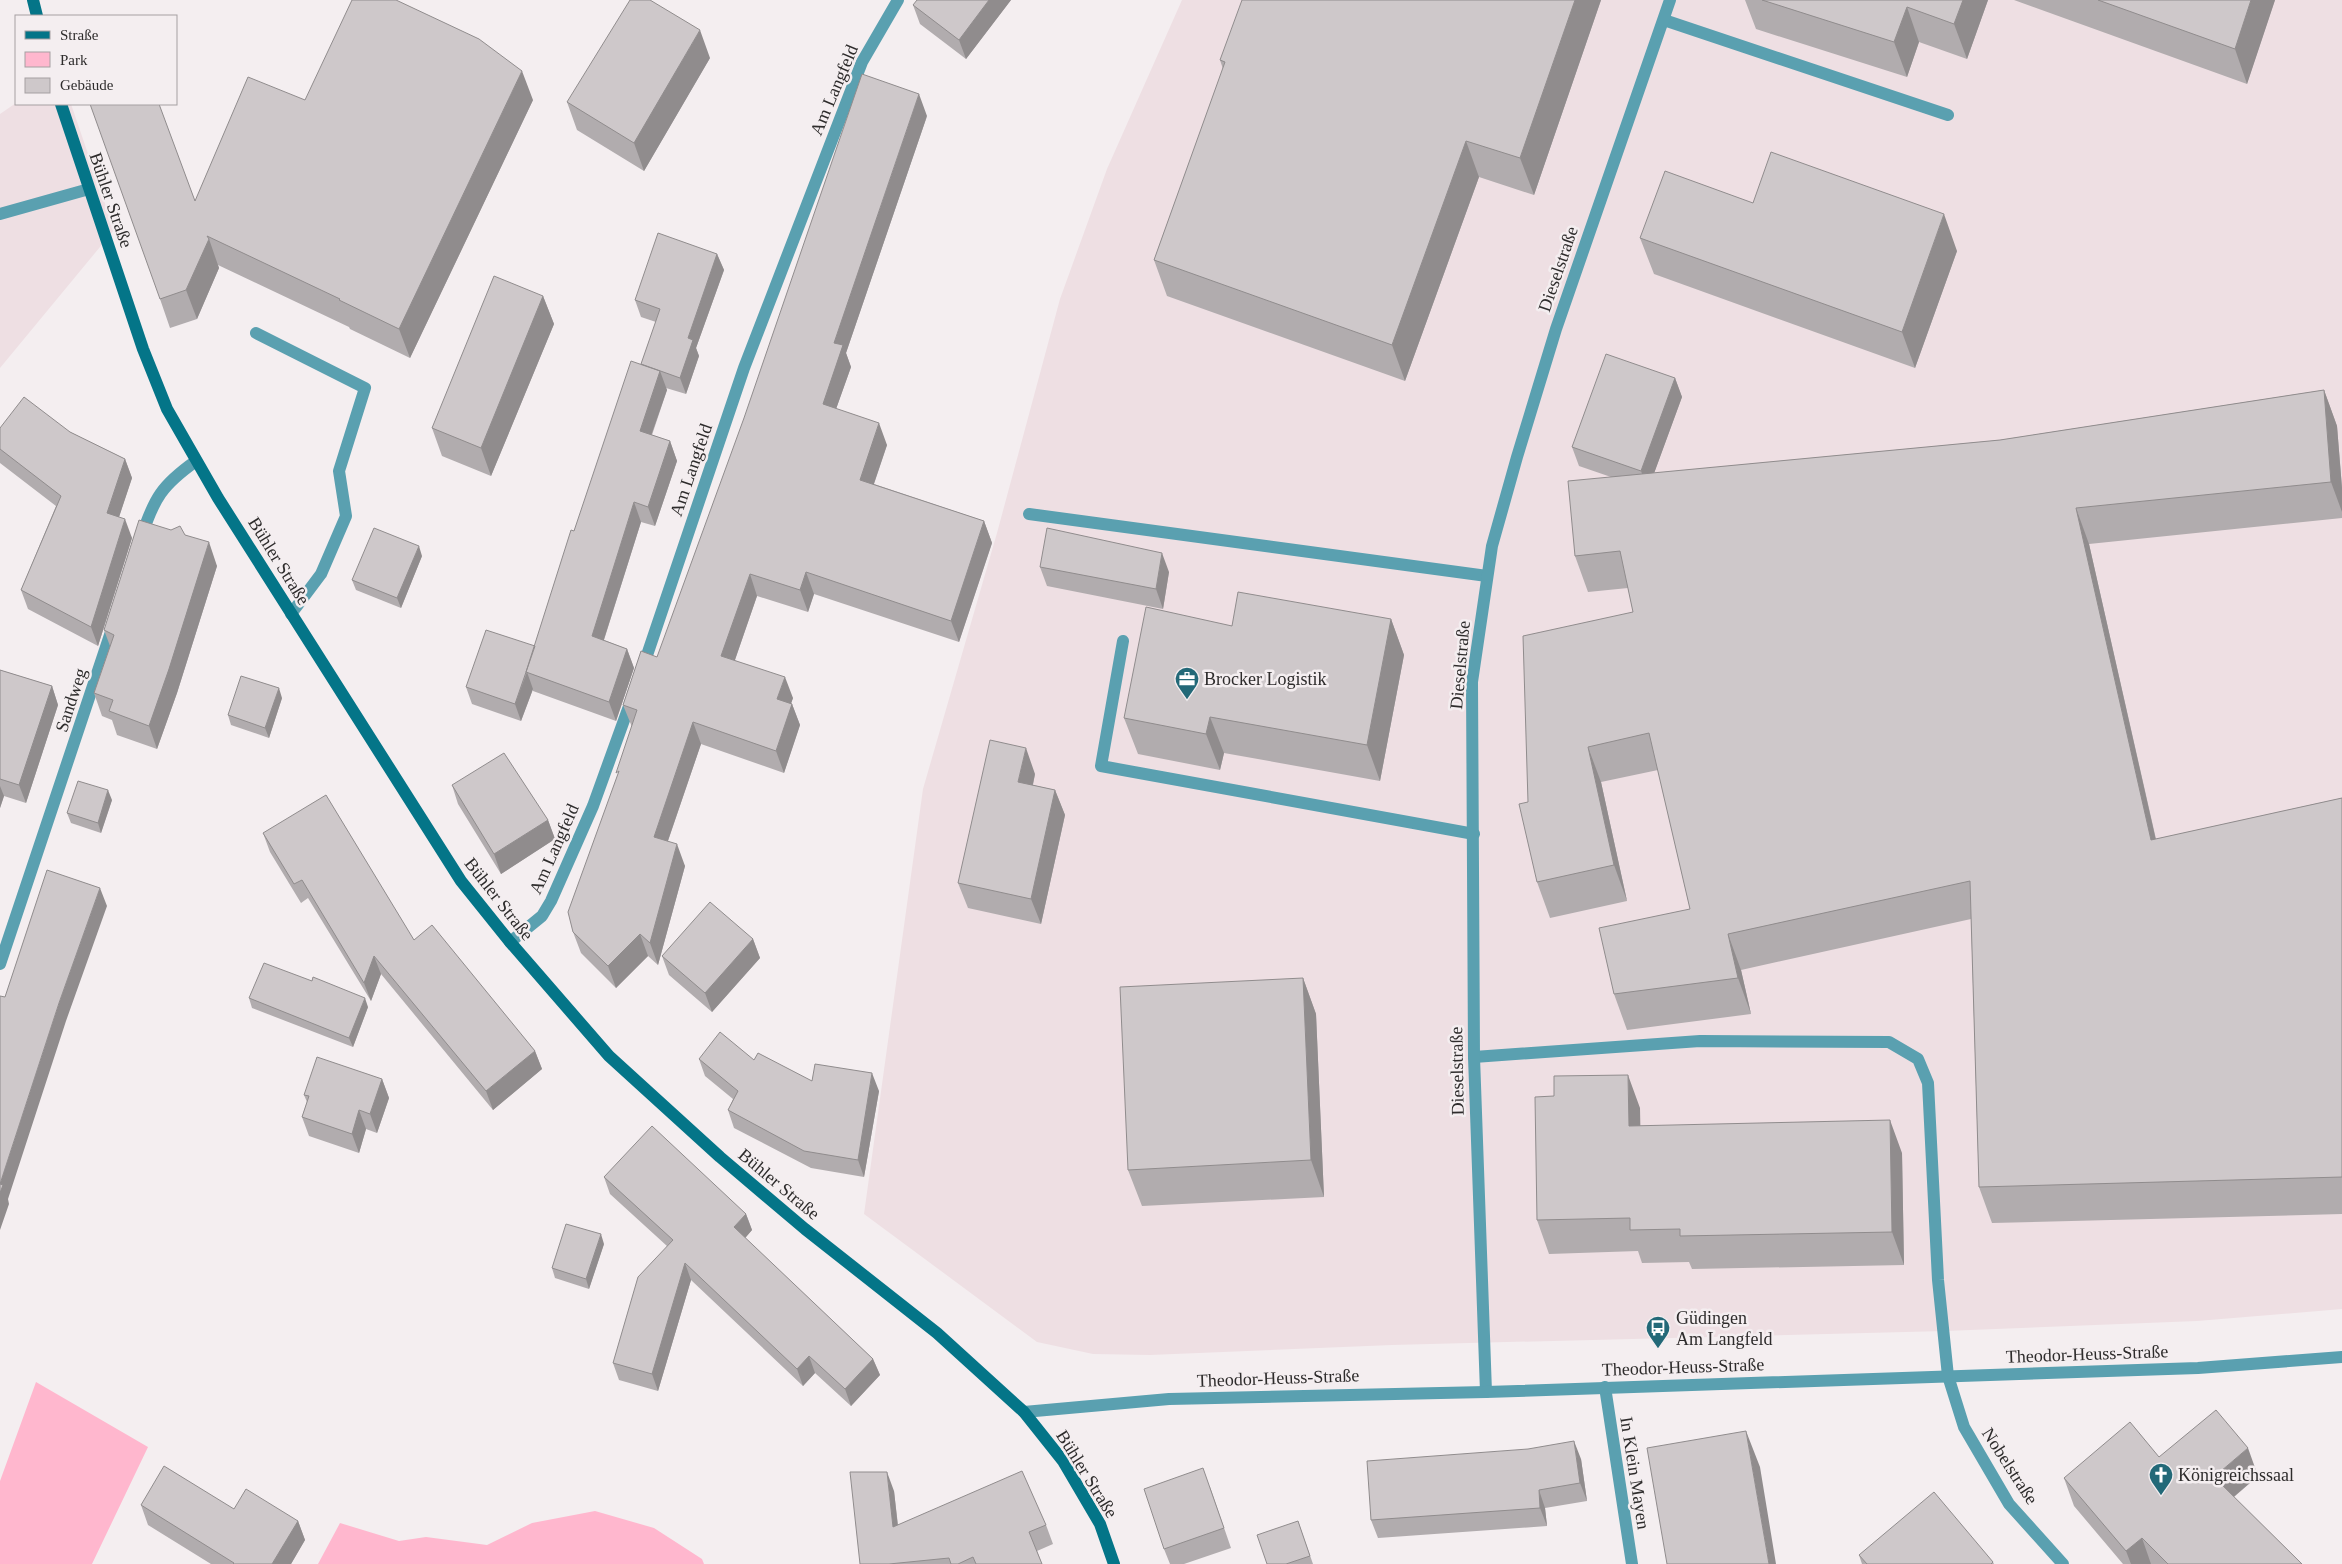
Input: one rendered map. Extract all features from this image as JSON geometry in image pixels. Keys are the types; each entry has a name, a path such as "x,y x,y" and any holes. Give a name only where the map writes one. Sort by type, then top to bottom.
{"main road":[{"path":"33,0 37,15"},
{"name":"Bühler Straße","path":"62,105 143,349 167,410 196,461 291,614 337,683 461,881 510,942 609,1056 720,1157 805,1229 937,1333 1024,1412 1063,1461 1100,1524 1114,1564"}],"street":[{"name":"Am Langfeld","path":"510,942 542,916 593,806 628,710 744,368 862,62 898,0"},
{"name":"Dieselstraße","path":"1486,1392 1474,1056 1472,682 1492,546 1514,466 1556,329 1670,0"},
{"path":"1664,20 1948,115"},
{"path":"0,214 89,189"},
{"path":"256,333 365,388 339,471 346,516 321,574 291,614"},
{"path":"137,552 148,515 158,496 173,478 196,461"},
{"path":"1029,514 1487,576"},
{"name":"Sandweg","path":"0,964 117,615"},
{"path":"1123,641 1101,766 1474,834"},
{"name":"Nobelstraße","path":"1474,1056 1700,1041 1889,1042 1918,1059 1928,1083 1938,1280 1948,1376 1964,1427 2009,1504 2062,1564"},
{"name":"Theodor-Heuss-Straße","path":"1024,1412 1169,1399 1486,1392 2198,1368 2342,1357"},
{"name":"In Klein Mayen","path":"1605,1387 1632,1564"}],"shaded area":[{"path":"1182,0 2342,0 2342,1309 2197,1321 1945,1331 1392,1345 1150,1355 1093,1354 1037,1342 864,1214 923,789 997,533 1060,299 1107,169"},
{"path":"15,104 71,105 114,230 0,368 0,114"}],"green space":[{"path":"36,1382 148,1447 92,1564 0,1564 0,1481"},
{"path":"595,1511 654,1528 702,1559 704,1564 318,1564 340,1523 399,1541 426,1537 487,1545 532,1523"}],"building":[{"path":"352,0 396,0 479,39 522,71 399,329 207,236 209,239 186,290 160,299 90,105 159,105 195,201 248,77 305,100"},
{"path":"630,0 650,0 700,30 634,143 567,102"},
{"path":"917,0 989,0 959,40 913,5"},
{"path":"1242,0 1575,0 1520,158 1466,141 1392,345 1154,260 1225,62 1220,60"},
{"path":"1762,0 1963,0 1954,24 1907,7 1894,42"},
{"path":"2098,0 2251,0 2235,49"},
{"path":"862,74 919,94 834,343 843,345 823,404 879,423 860,480 984,521 951,621 806,572 800,590 750,574 721,656 785,677 777,699 792,704 776,751 693,722 654,837 677,844 650,943 640,934 608,966 573,932 568,912 619,771 616,773 637,710 623,705 641,651 657,657 744,418"},
{"path":"1771,152 1944,214 1902,332 1640,238 1665,171 1753,203"},
{"path":"658,233 717,254 688,338 693,340 680,378 641,364 660,309 635,300"},
{"path":"494,276 543,296 481,448 432,428"},
{"path":"1606,354 1675,378 1641,471 1572,447"},
{"path":"631,361 660,371 640,431 670,441 648,507 634,502 592,636 627,649 609,702 526,672 571,530 574,531"},
{"path":"2324,390 2331,482 2076,508 2151,840 2342,798 2342,1177 1979,1187 1970,881 1728,934 1738,978 1614,994 1599,928 1690,909 1649,733 1588,747 1614,865 1537,882 1519,804 1528,802 1523,636 1633,612 1620,551 1575,556 1568,481 2000,440"},
{"path":"24,397 70,432 125,459 107,513 125,519 91,627 21,590 61,496 0,449 0,428"},
{"path":"139,520 171,530 180,526 185,535 209,542 149,726 109,711 113,700 94,693 114,635 104,630"},
{"path":"374,528 419,546 397,598 352,580"},
{"path":"1047,528 1162,553 1156,589 1040,567"},
{"path":"1238,592 1391,619 1367,745 1210,717 1206,734 1124,718 1146,607 1232,626"},
{"path":"486,630 535,646 515,704 466,687"},
{"path":"0,670 52,686 19,785 0,779"},
{"path":"241,676 279,688 265,728 228,715"},
{"path":"990,740 1026,748 1018,782 1055,790 1031,899 958,883"},
{"path":"504,753 548,820 494,854 452,785"},
{"path":"78,781 108,790 98,823 67,813"},
{"path":"326,795 414,940 432,925 535,1051 486,1091 374,956 364,983 302,880 294,884 263,833"},
{"path":"47,870 100,888 59,1003 0,1184 0,996 5,997"},
{"path":"710,902 753,939 705,993 662,956"},
{"path":"264,963 312,981 313,977 365,998 349,1038 249,998"},
{"path":"1303,978 1311,1160 1128,1170 1120,987"},
{"path":"720,1032 754,1060 758,1053 812,1081 815,1064 872,1073 858,1160 804,1151 728,1110 738,1091 699,1059"},
{"path":"317,1057 382,1079 370,1114 359,1110 352,1134 302,1117 309,1096 304,1095"},
{"path":"1628,1075 1629,1126 1890,1120 1892,1232 1680,1236 1680,1229 1630,1230 1630,1218 1537,1220 1535,1097 1554,1096 1554,1076"},
{"path":"652,1126 746,1214 734,1227 873,1359 845,1389 809,1356 797,1369 685,1263 652,1374 613,1363 638,1277 673,1240 604,1177"},
{"path":"566,1224 601,1234 586,1279 552,1268"},
{"path":"2216,1410 2248,1448 2214,1477 2302,1564 2168,1564 2142,1538 2126,1551 2064,1478 2130,1422 2159,1457"},
{"path":"1746,1431 1769,1564 1667,1564 1647,1448"},
{"path":"1574,1441 1580,1483 1539,1490 1540,1508 1371,1520 1367,1461 1528,1449"},
{"path":"164,1466 234,1509 246,1489 298,1521 272,1564 233,1564 141,1505"},
{"path":"1203,1468 1224,1528 1164,1549 1144,1489"},
{"path":"1022,1471 1046,1525 1029,1532 1042,1564 976,1564 973,1557 958,1564 951,1564 949,1558 889,1564 860,1564 850,1472 887,1472 893,1527"},
{"path":"1934,1492 1993,1562 1991,1564 1867,1564 1859,1555"},
{"path":"1298,1521 1310,1556 1286,1564 1267,1564 1257,1535"}],"place":[{"name":"Brocker Logistik","path":"1187,700"},
{"name":"Güdingen Am Langfeld","path":"1658,1349"},
{"name":"Königreichssaal","path":"2161,1496"}]}
